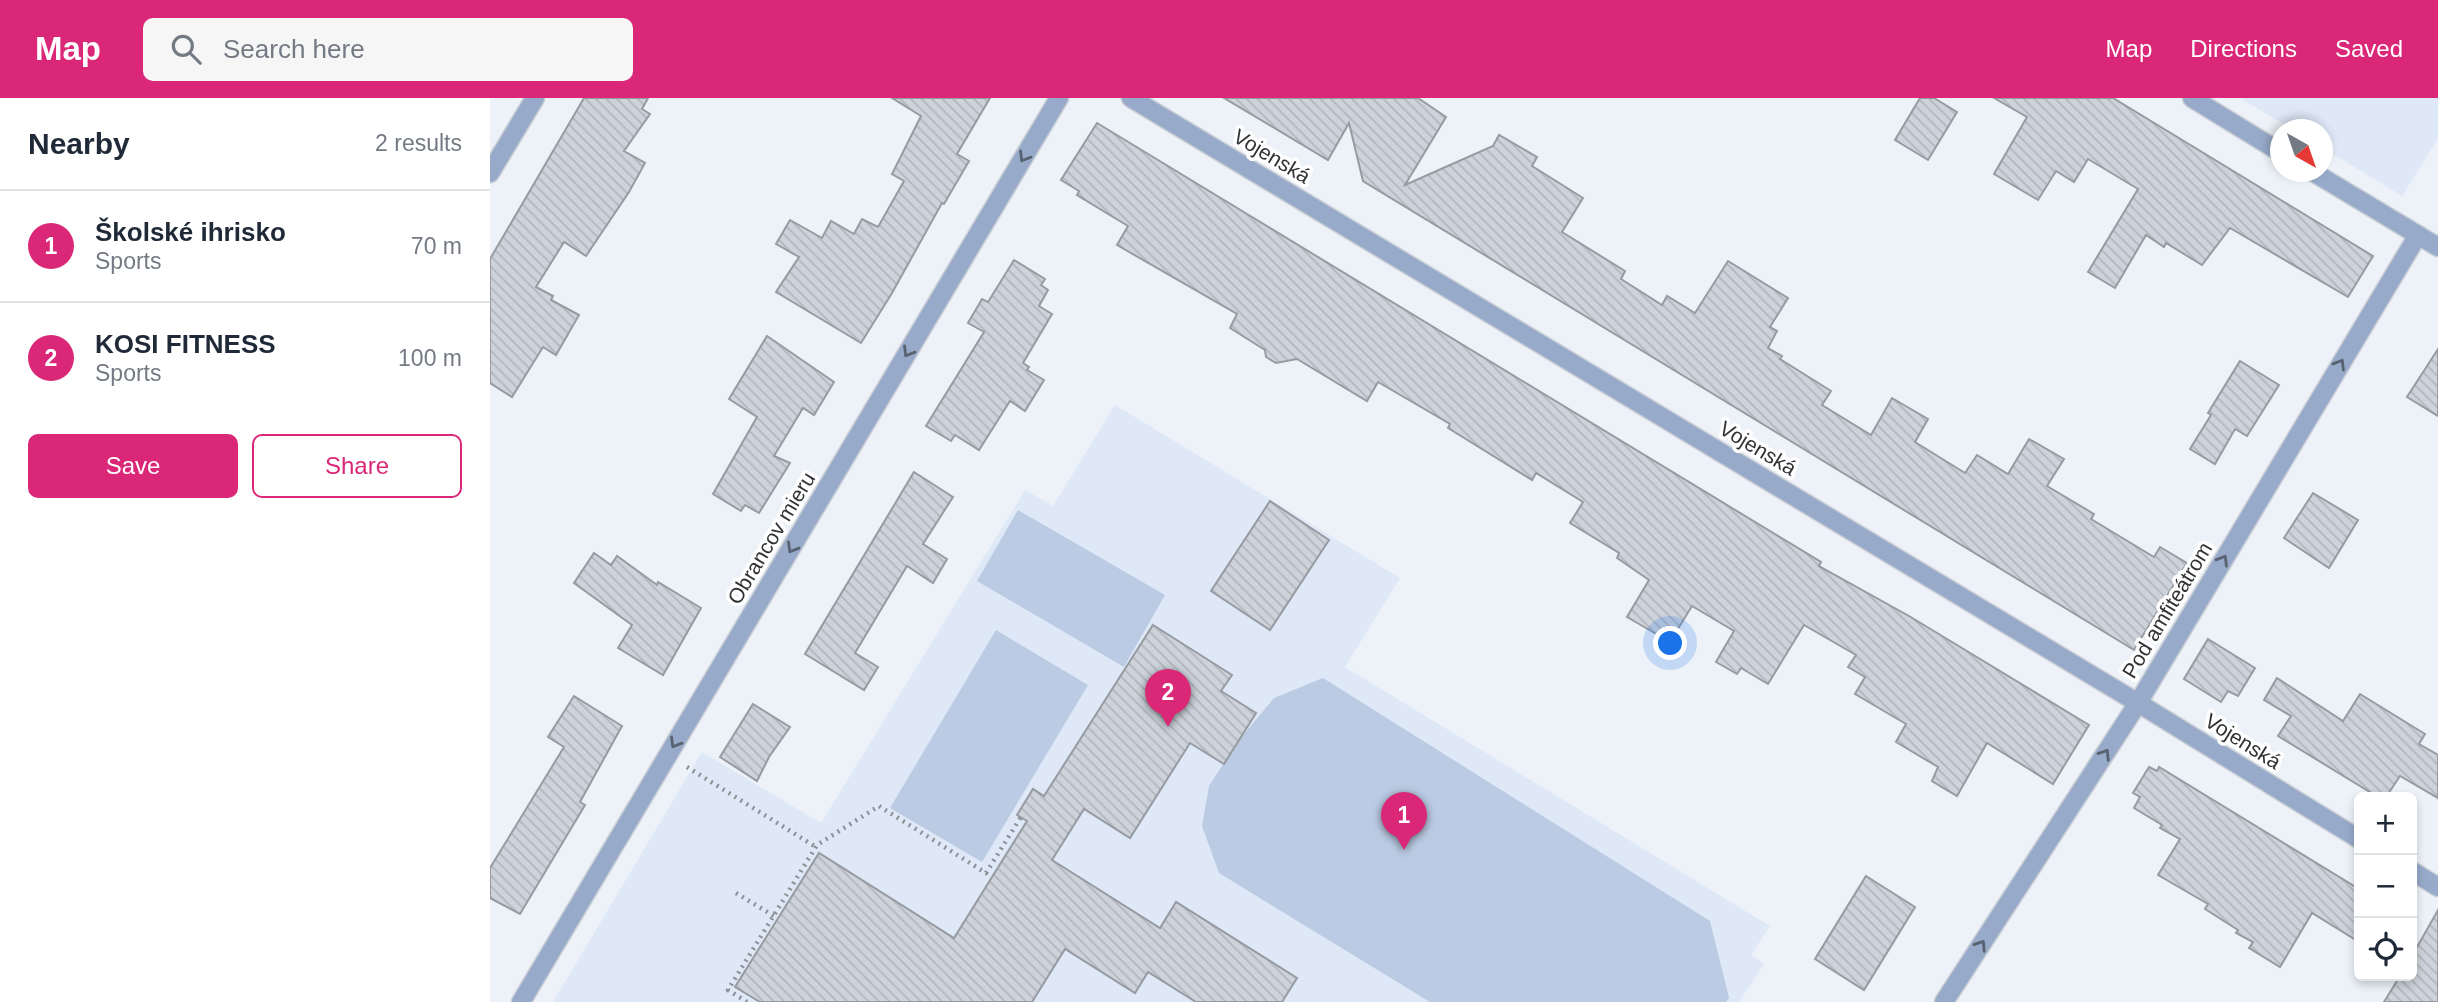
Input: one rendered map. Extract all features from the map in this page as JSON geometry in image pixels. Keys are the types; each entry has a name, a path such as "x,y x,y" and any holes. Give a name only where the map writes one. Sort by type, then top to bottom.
{"street":[{"path":"490,173 535,98"},
{"name":"Obrancov mieru","path":"521,1002 1059,98"},
{"name":"Vojenská","path":"1132,98 2138,703 2354,836"},
{"path":"2192,98 2270,146"},
{"path":"2330,182 2438,247"},
{"name":"Pod amfiteátrom","path":"1944,1002 2138,703 2417,235"},
{"path":"2417,874 2438,887"}],"path":[{"path":"687,767 817,847"},
{"path":"747,1002 728,989 817,847 879,806 986,873 1021,817"},
{"path":"737,893 774,916"}],"shaded area":[{"path":"2240,98 2438,98 2438,139 2402,196 2333,154 2333,119 2275,119"},
{"path":"1115,405 1400,578 1345,667 1770,926 1751,955 1764,964 1739,1002 553,1002 702,752 821,823 1025,490 1053,506"},
{"path":"1018,510 1165,595 1124,667 977,581"},
{"path":"996,630 1088,685 982,862 890,808"},
{"path":"1323,678 1710,921 1729,998 1726,1002 1430,1002 1219,873 1202,826 1209,786 1239,740 1274,698"}],"building":[{"path":"584,98 648,98 642,109 650,114 624,151 645,163 586,256 564,242 536,287 553,296 551,300 579,315 556,355 543,347 512,397 490,383 490,259"},
{"path":"892,98 990,98 957,154 969,161 861,343 776,292 799,257 776,244 790,220 822,238 831,221 854,234 862,219 878,227 904,181 892,174 921,116"},
{"path":"1224,98 1418,98 1446,117 1405,185 1493,146 1499,135 1537,157 1532,166 1583,198 1562,232 1625,271 1621,279 1662,305 1667,296 1695,313 1728,261 1788,298 1770,327 1777,331 1768,348 1782,356 1780,359 1831,391 1822,405 1871,435 1892,398 1928,419 1915,442 1965,473 1977,455 2008,474 2029,439 2064,459 2047,486 2094,514 2091,519 2154,557 2160,547 2187,563 2134,650 1363,181 1349,123 1328,160"},
{"path":"1920,98 1934,98 1957,112 1928,160 1895,140"},
{"path":"1994,98 2113,98 2373,256 2348,297 2230,228 2202,265 2166,243 2164,247 2146,235 2115,288 2088,272 2138,189 2088,159 2074,182 2056,171 2038,200 1994,174 2027,117"},
{"path":"1097,123 1821,562 1819,566 1909,616 2089,725 2053,784 1987,743 1957,796 1932,781 1938,767 1896,742 1906,724 1855,694 1865,677 1848,667 1856,655 1804,625 1768,684 1741,668 1737,674 1716,662 1734,631 1692,606 1670,642 1627,617 1649,580 1617,558 1619,553 1570,523 1583,502 1536,473 1532,480 1448,428 1450,424 1378,382 1367,401 1297,359 1276,363 1266,357 1265,350 1230,328 1237,314 1117,245 1128,226 1077,195 1079,191 1061,180"},
{"path":"1014,260 1045,279 1041,285 1048,290 1039,306 1052,314 1023,363 1029,367 1027,370 1044,380 1025,411 1010,401 979,450 955,435 951,441 926,426 984,332 968,323 982,299 988,302"},
{"path":"767,336 834,382 814,415 803,408 774,456 790,463 759,513 745,505 741,511 713,494 757,417 729,399"},
{"path":"2438,349 2438,416 2407,397"},
{"path":"2240,361 2279,385 2247,436 2235,429 2215,464 2190,449 2211,415 2208,413"},
{"path":"914,472 953,497 923,544 947,559 933,583 907,566 855,653 878,667 864,690 805,654"},
{"path":"2313,493 2358,520 2329,568 2284,538"},
{"path":"1270,501 1329,540 1270,630 1211,591"},
{"path":"594,553 611,565 617,556 657,585 658,582 701,608 663,675 618,648 632,625 574,583"},
{"path":"1153,625 1232,675 1221,691 1256,713 1224,764 1190,743 1130,838 1084,809 1052,860 1160,928 1176,902 1297,978 1282,1002 1196,1002 1148,972 1135,993 1065,949 1032,1002 760,1002 735,987 819,853 954,938 1027,821 1017,815 1033,789 1044,796"},
{"path":"2208,639 2255,668 2238,696 2228,691 2221,702 2184,679"},
{"path":"2277,678 2343,721 2360,694 2425,734 2419,744 2438,755 2438,798 2400,776 2389,792 2370,792 2278,736 2291,716 2264,700"},
{"path":"574,696 622,726 580,802 585,805 520,914 490,898 490,868 564,747 548,737"},
{"path":"753,704 790,727 769,757 757,781 720,757"},
{"path":"2149,767 2157,771 2159,767 2354,886 2354,939 2312,913 2280,967 2249,948 2253,942 2236,933 2238,930 2205,909 2208,904 2158,875 2180,839 2134,808 2140,797 2133,793"},
{"path":"1866,876 1915,907 1864,990 1815,959"},
{"path":"2438,910 2438,1002 2384,1002 2397,981 2417,981 2417,947"}],"place":[{"name":"KOSI FITNESS","path":"1168,727"},
{"name":"Školské ihrisko","path":"1404,850"}]}
